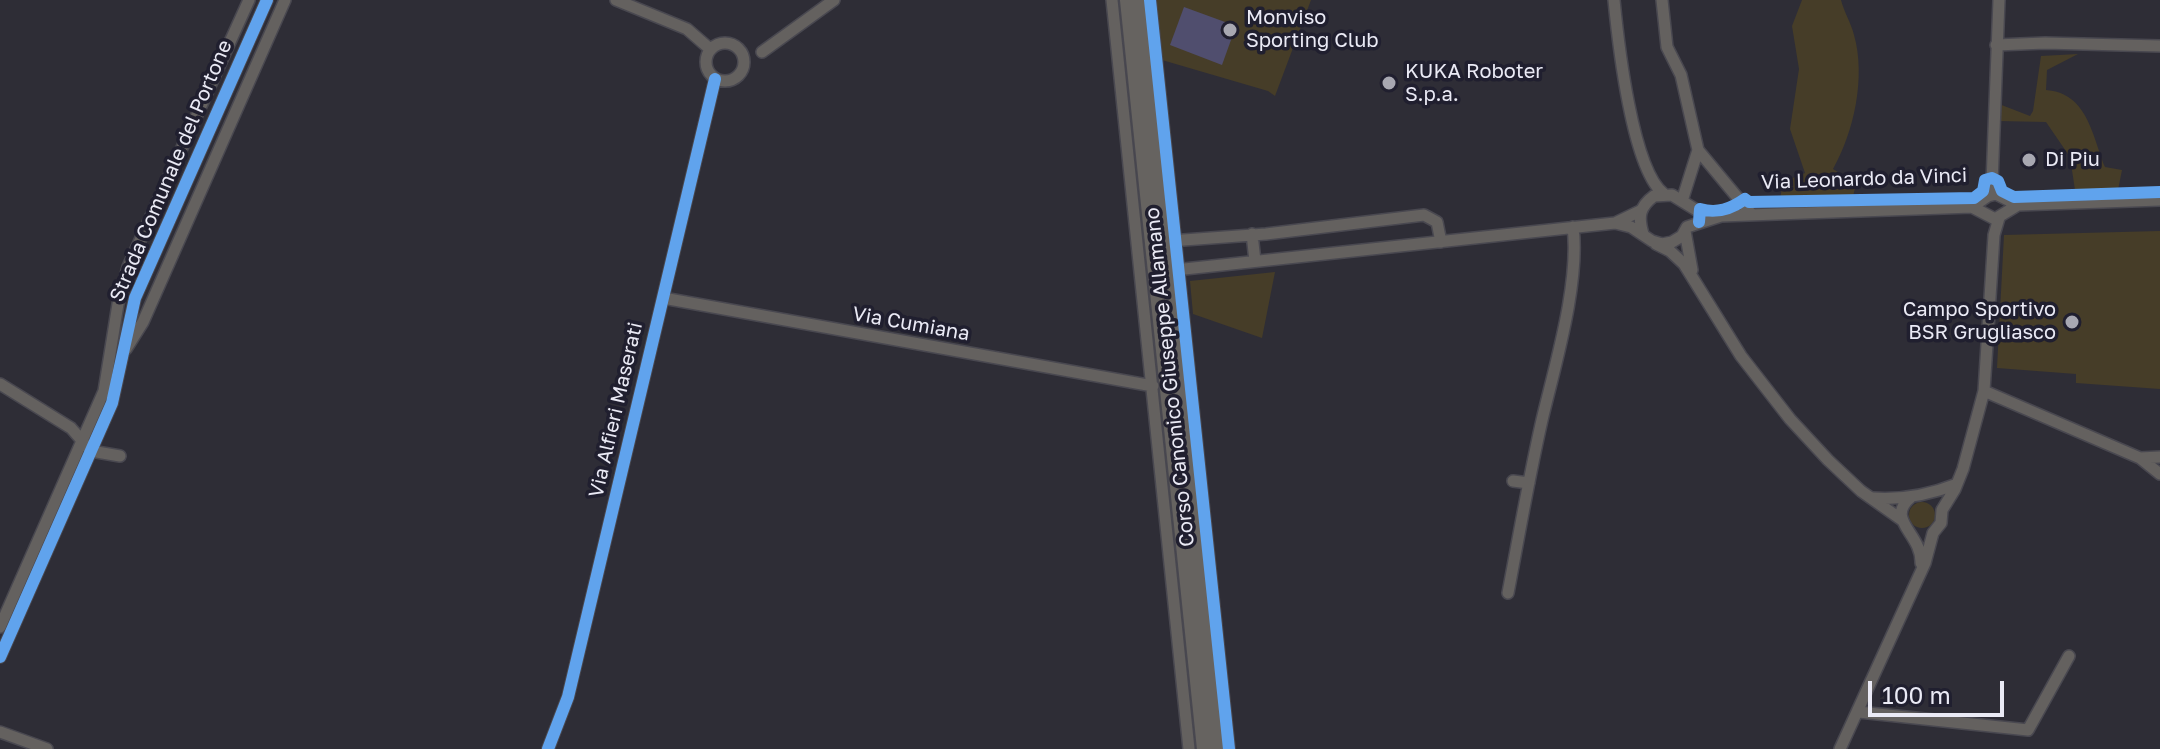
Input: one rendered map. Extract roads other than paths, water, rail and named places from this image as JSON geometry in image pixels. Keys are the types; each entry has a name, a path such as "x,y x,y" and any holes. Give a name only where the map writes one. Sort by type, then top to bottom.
{"main road":[{"name":"Corso Canonico Giuseppe Allamano","path":"1127,0 1218,749"},
{"name":"Corso Canonico Giuseppe Allamano","path":"1140,0 1170,241 1160,272 1204,749"}],"street":[{"name":"Strada Comunale del Portone","path":"0,657 87,447 107,381 118,304 128,267 249,0"},
{"name":"Strada Comunale del Portone","path":"0,627 87,447 112,403 135,298 267,0"},
{"name":"Strada Comunale del Portone","path":"122,356 143,322 285,0"},
{"path":"616,0 687,29 710,49"},
{"path":"710,49 706,66 715,79 731,80 762,52 834,0"},
{"name":"Corso Canonico Giuseppe Allamano","path":"1112,0 1160,272 1229,749"},
{"name":"Corso Canonico Giuseppe Allamano","path":"1150,0 1170,241"},
{"path":"1614,0 1627,94 1647,169 1654,184 1664,194"},
{"path":"1662,0 1667,47 1681,75 1698,150 1752,215"},
{"path":"1840,749 1921,571 1933,533 1941,523 1942,510 1957,484 1984,391 1994,235 1992,183 1999,0"},
{"path":"710,49 723,43 741,52 762,52"},
{"path":"1996,45 2160,46"},
{"path":"741,52 743,68"},
{"name":"Via Alfieri Maserati","path":"548,749 568,697 715,79"},
{"path":"1696,282 1689,260 1688,214 1684,202 1698,150"},
{"path":"1647,169 1648,191 1639,222 1647,238"},
{"path":"1160,272 1615,223 1654,196 1664,194"},
{"name":"Via Leonardo da Vinci","path":"1664,194 1698,211 1721,216 1972,207 1994,197"},
{"path":"1994,197 2018,205 2160,200"},
{"path":"1994,197 2007,205 1994,216"},
{"path":"1994,216 2018,205"},
{"name":"Via Leonardo da Vinci","path":"1972,207 1994,216"},
{"path":"1170,241 1424,215 1437,222 1441,242"},
{"name":"Via Leonardo da Vinci","path":"1647,238 1672,242 1686,229 1721,216"},
{"path":"1615,223 1680,259 1733,344 1772,397 1828,460 1902,520"},
{"path":"1508,593 1566,314 1574,252 1573,227"},
{"path":"1252,234 1255,261"},
{"name":"Corso Canonico Giuseppe Allamano","path":"1160,272 1153,386 1189,749"},
{"name":"Via Cumiana","path":"663,298 1153,386"},
{"path":"0,384 71,428 87,447 120,456"},
{"path":"1984,391 2140,458 2160,474"},
{"path":"2140,458 2160,457"},
{"path":"1513,481 1529,483"},
{"path":"1870,497 1891,499 1917,496 1957,484"},
{"path":"1921,571 1922,553 1914,534 1904,526 1903,507 1917,496 1935,499 1942,510"},
{"path":"1914,534 1933,533"},
{"path":"1859,712 2005,730 2028,730 2069,656"},
{"path":"0,732 47,749"}],"place":[{"name":"Monviso Sporting Club","path":"1230,30"},
{"name":"KUKA Roboter S.p.a.","path":"1389,83"},
{"name":"Di Piu","path":"2029,160"},
{"name":"Campo Sportivo BSR Grugliasco","path":"2072,322"}]}
